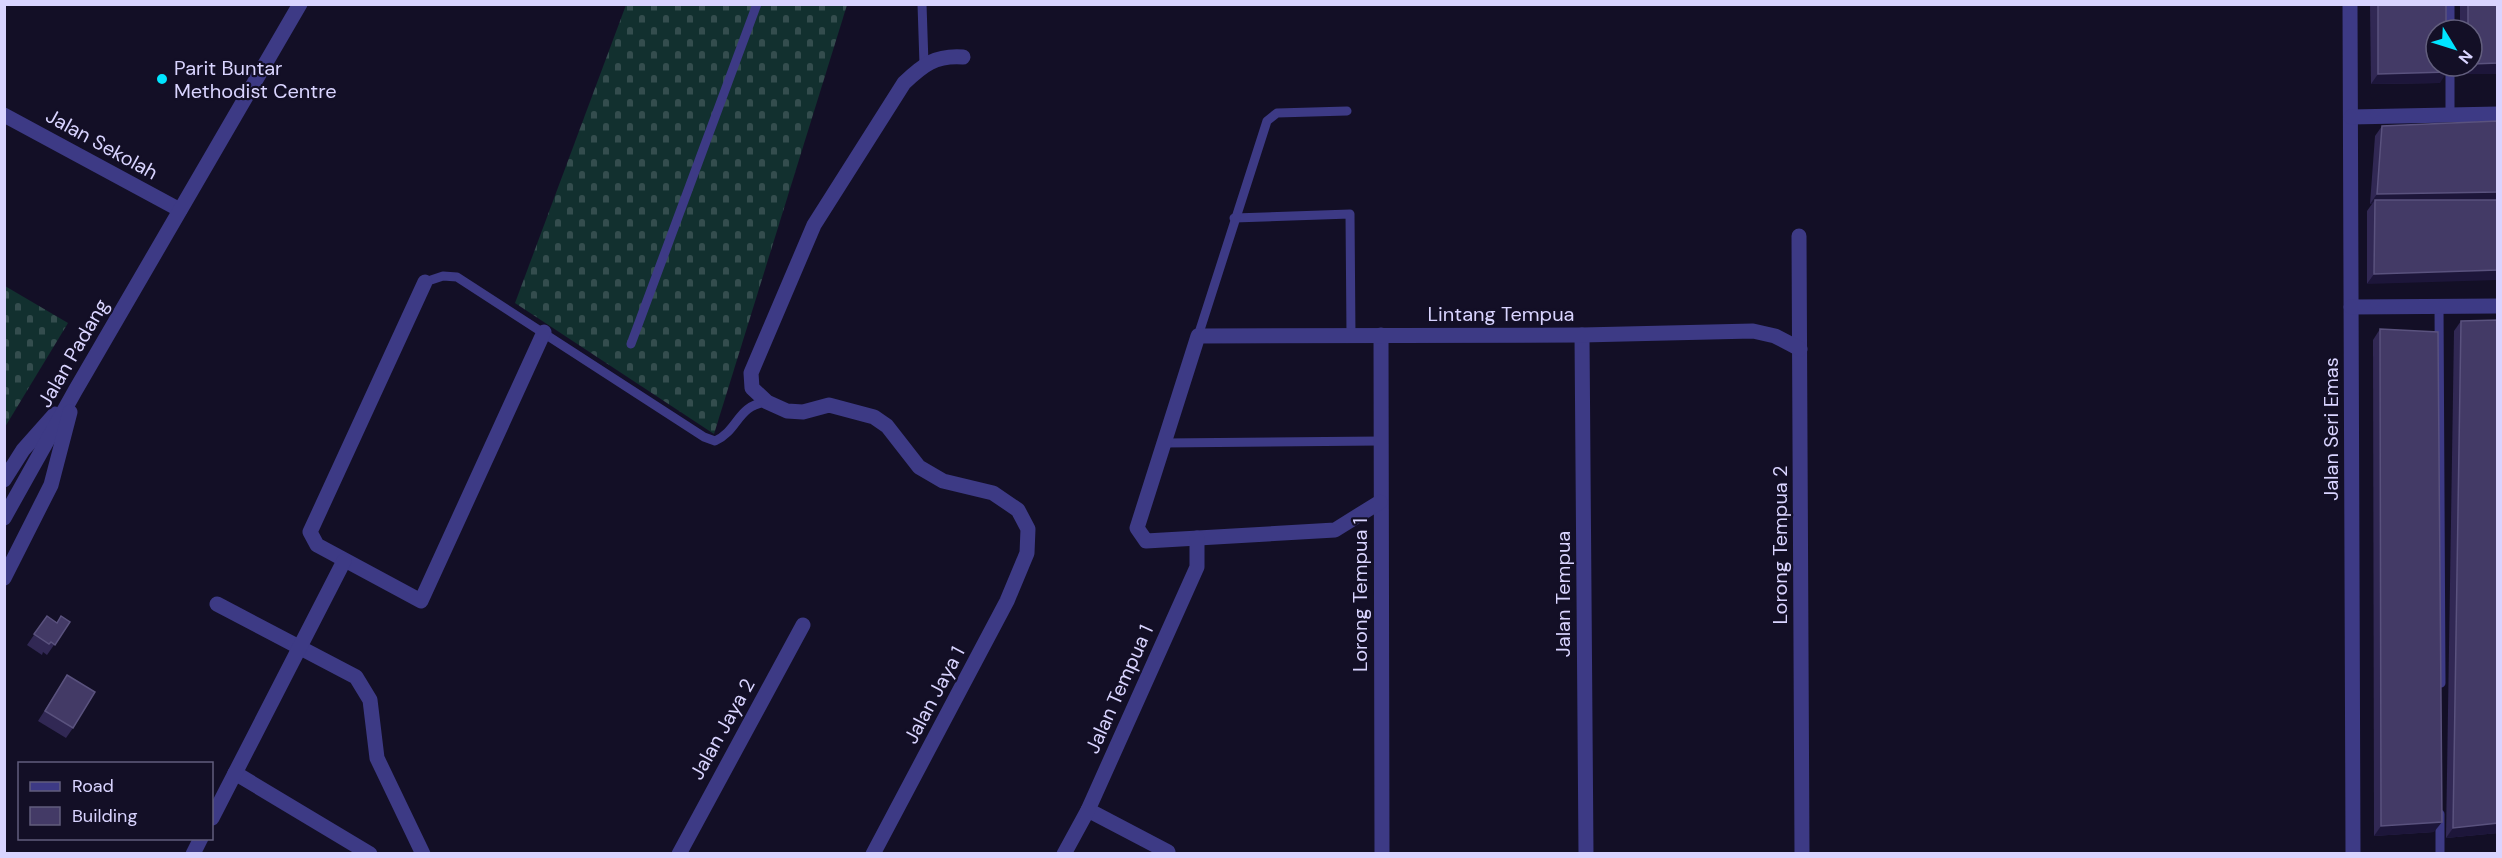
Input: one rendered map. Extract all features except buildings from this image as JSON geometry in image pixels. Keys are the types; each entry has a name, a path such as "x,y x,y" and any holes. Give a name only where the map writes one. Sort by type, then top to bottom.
{"street":[{"name":"Jalan Padang","path":"4,518 75,391 300,4"},
{"name":"Jalan Seri Emas","path":"2350,4 2353,854"},
{"path":"767,402 752,388 751,373 814,225 904,83 924,64 948,56 963,57"},
{"name":"Jalan Sekolah","path":"4,114 180,210"},
{"path":"2350,117 2498,114"},
{"name":"Lorong Tempua 2","path":"1799,236 1802,854"},
{"path":"425,282 310,532 317,545 421,601 544,332"},
{"path":"2351,307 2498,306"},
{"name":"Lintang Tempua","path":"1198,336 1582,335 1753,331 1775,336 1800,349"},
{"name":"Lorong Tempua 1","path":"1381,335 1382,854"},
{"name":"Jalan Tempua","path":"1582,335 1586,854"},
{"path":"1198,336 1137,528 1146,541 1335,530 1380,502"},
{"path":"4,480 23,450 75,391"},
{"path":"4,578 51,485 75,391"},
{"name":"Jalan Jaya 1","path":"767,402 788,411 803,412 829,405 874,417 887,426 919,467 943,481 993,493 1018,510 1028,530 1026,553 1007,601 873,854"},
{"name":"Jalan Tempua 1","path":"1064,854 1088,810 1197,567 1197,538"},
{"path":"213,816 344,561"},
{"path":"217,604 356,677 370,700 377,758 423,854"},
{"name":"Jalan Jaya 2","path":"679,854 803,625"},
{"path":"235,773 370,854"},
{"path":"1088,810 1168,853"},
{"path":"193,854 200,840"}],"lane":[{"path":"631,344 757,4"},
{"path":"922,4 924,64"},
{"path":"2450,78 2450,114"},
{"path":"1198,336 1264,126 1272,115 1277,113 1347,111"},
{"path":"1234,218 1350,214 1351,336"},
{"path":"425,282 443,276 457,277 704,437 715,441 723,437 746,408 756,403 767,402"},
{"path":"2439,306 2440,689"},
{"path":"1164,442 1380,441"},
{"path":"2440,807 2440,854"}],"green space":[{"path":"626,5 847,5 714,434 515,303"},
{"path":"5,286 68,323 5,427"}],"place":[{"name":"Parit Buntar Methodist Centre","path":"162,79"}]}
